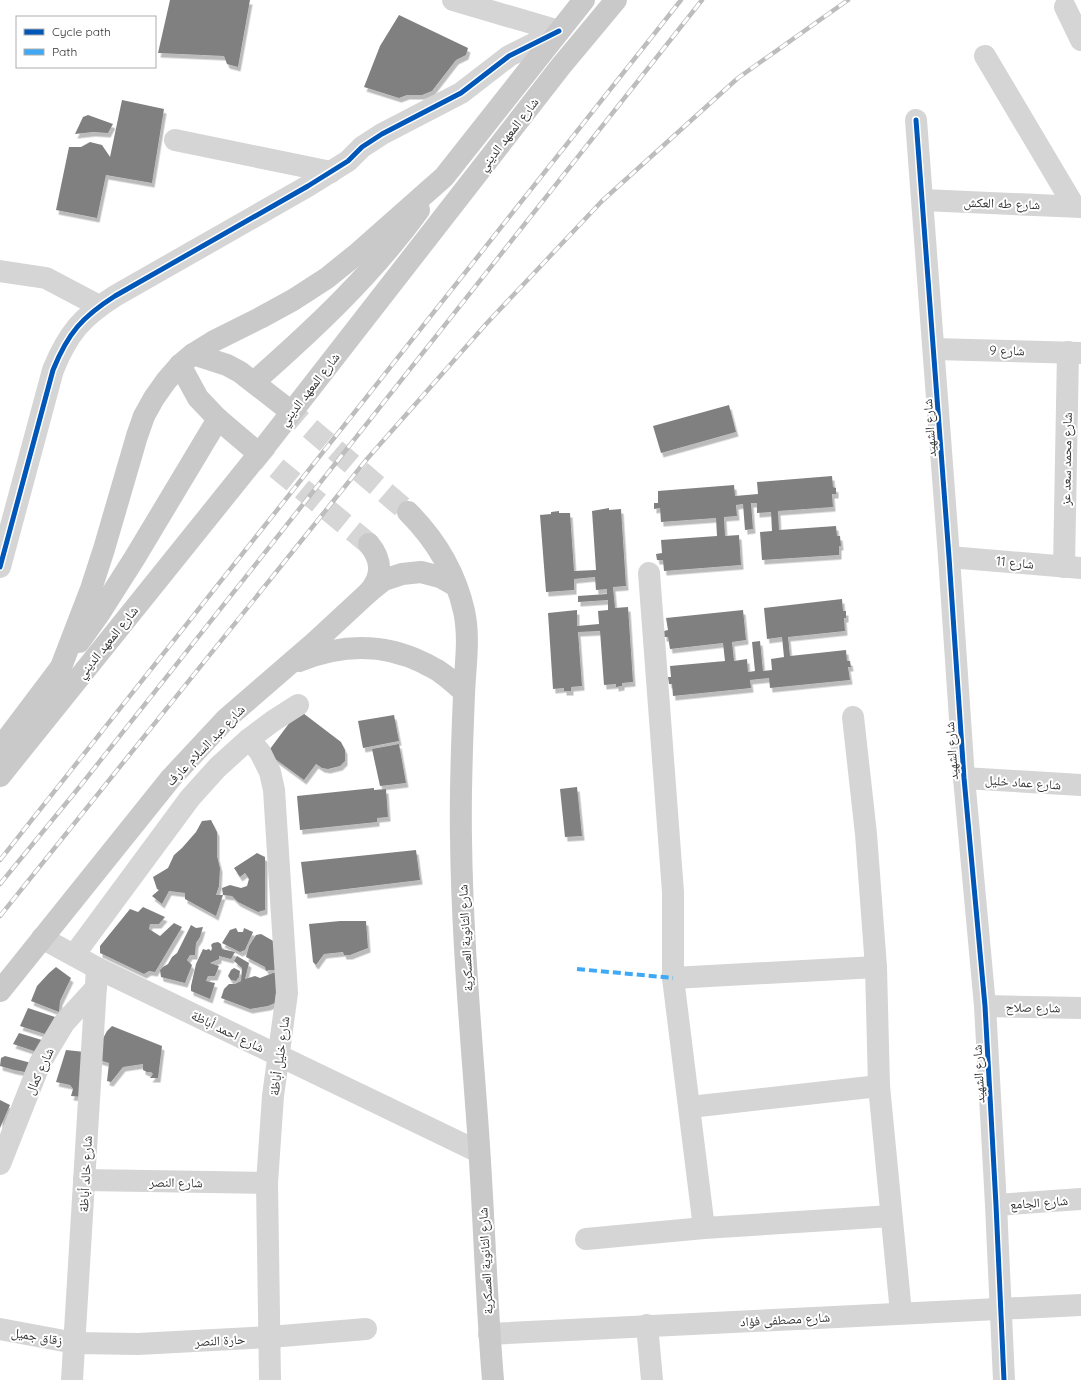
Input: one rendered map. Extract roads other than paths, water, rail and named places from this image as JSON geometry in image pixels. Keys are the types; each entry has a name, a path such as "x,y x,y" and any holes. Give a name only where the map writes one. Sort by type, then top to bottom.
{"main road":[{"name":"شارع المعهد الديني","path":"0,748 61,667 93,582 144,416 166,381 187,360 214,341 293,300 327,278 358,253 444,177 584,0"},
{"name":"شارع المعهد الديني","path":"0,776 270,440 561,66 616,0"},
{"path":"254,382 301,340 353,290 401,236 444,177"},
{"path":"251,447 218,419 198,398 187,360 227,365 254,382 285,407"},
{"path":"61,667 99,614 134,559 218,419"},
{"name":"شارع الثانوية العسكرية","path":"408,512 424,528 437,546 454,578 464,612 467,648 461,765 460,838 462,904 493,1380"},
{"path":"369,544 375,551 379,568 376,581 369,592"},
{"name":"شارع عبد السلام عارف","path":"0,991 171,778 226,719 384,580 402,574 421,572 440,576 456,586"},
{"path":"288,666 317,653 348,648 380,649 411,657 440,671 464,692"}],"street":[{"path":"453,0 559,31"},
{"path":"1065,7 1081,40"},
{"path":"0,568 53,370 61,351 71,334 84,319 99,306 332,172 348,161 362,147 382,134 461,93 509,56 559,31"},
{"path":"985,56 1078,207"},
{"name":"شارع الشهيد","path":"916,120 934,349 964,778 985,1006 1004,1380"},
{"path":"175,140 332,172"},
{"name":"شارع طه العكش","path":"923,200 1078,207"},
{"path":"0,271 46,278 99,306"},
{"name":"شارع 9","path":"934,349 1075,352"},
{"name":"شارع محمد سعد عز","path":"1072,567 1075,352"},
{"name":"شارع 11","path":"949,557 1072,567"},
{"path":"649,573 673,892 673,978 704,1228"},
{"name":"شارع عبد السلام عارف","path":"74,955 190,798 218,767 249,739 298,705"},
{"path":"853,717 866,834 876,966 879,1086 901,1313"},
{"name":"شارع خليل أباظة","path":"249,739 260,752 270,772 274,790 287,993 273,1096 267,1183 270,1380"},
{"name":"شارع عماد خليل","path":"964,778 1081,785"},
{"name":"شارع احمد أباظة","path":"42,938 74,955 96,978 279,1055 479,1152"},
{"path":"673,978 876,966"},
{"name":"شارع كمال","path":"0,1164 40,1063 64,1023 96,978"},
{"name":"شارع خالد أباظة","path":"72,1380 96,978"},
{"name":"شارع صلاح","path":"985,1006 1081,1008"},
{"path":"690,1107 879,1086"},
{"name":"شارع النصر","path":"84,1180 267,1183"},
{"name":"شارع الجامع","path":"996,1205 1081,1199"},
{"path":"586,1239 704,1228 891,1216"},
{"name":"شارع مصطفى فؤاد","path":"489,1334 1081,1304"},
{"path":"647,1325 652,1380"},
{"name":"زقاق جميل","path":"0,1329 75,1343"},
{"name":"حارة النصر","path":"75,1343 138,1344 270,1337 366,1329"}],"tunnel":[{"path":"285,407 408,512"},
{"path":"251,447 369,544"}],"railway":[{"path":"0,860 681,0"},
{"path":"0,884 81,785 702,0"},
{"path":"0,916 367,459 487,323 602,201 738,78 848,0"}]}
